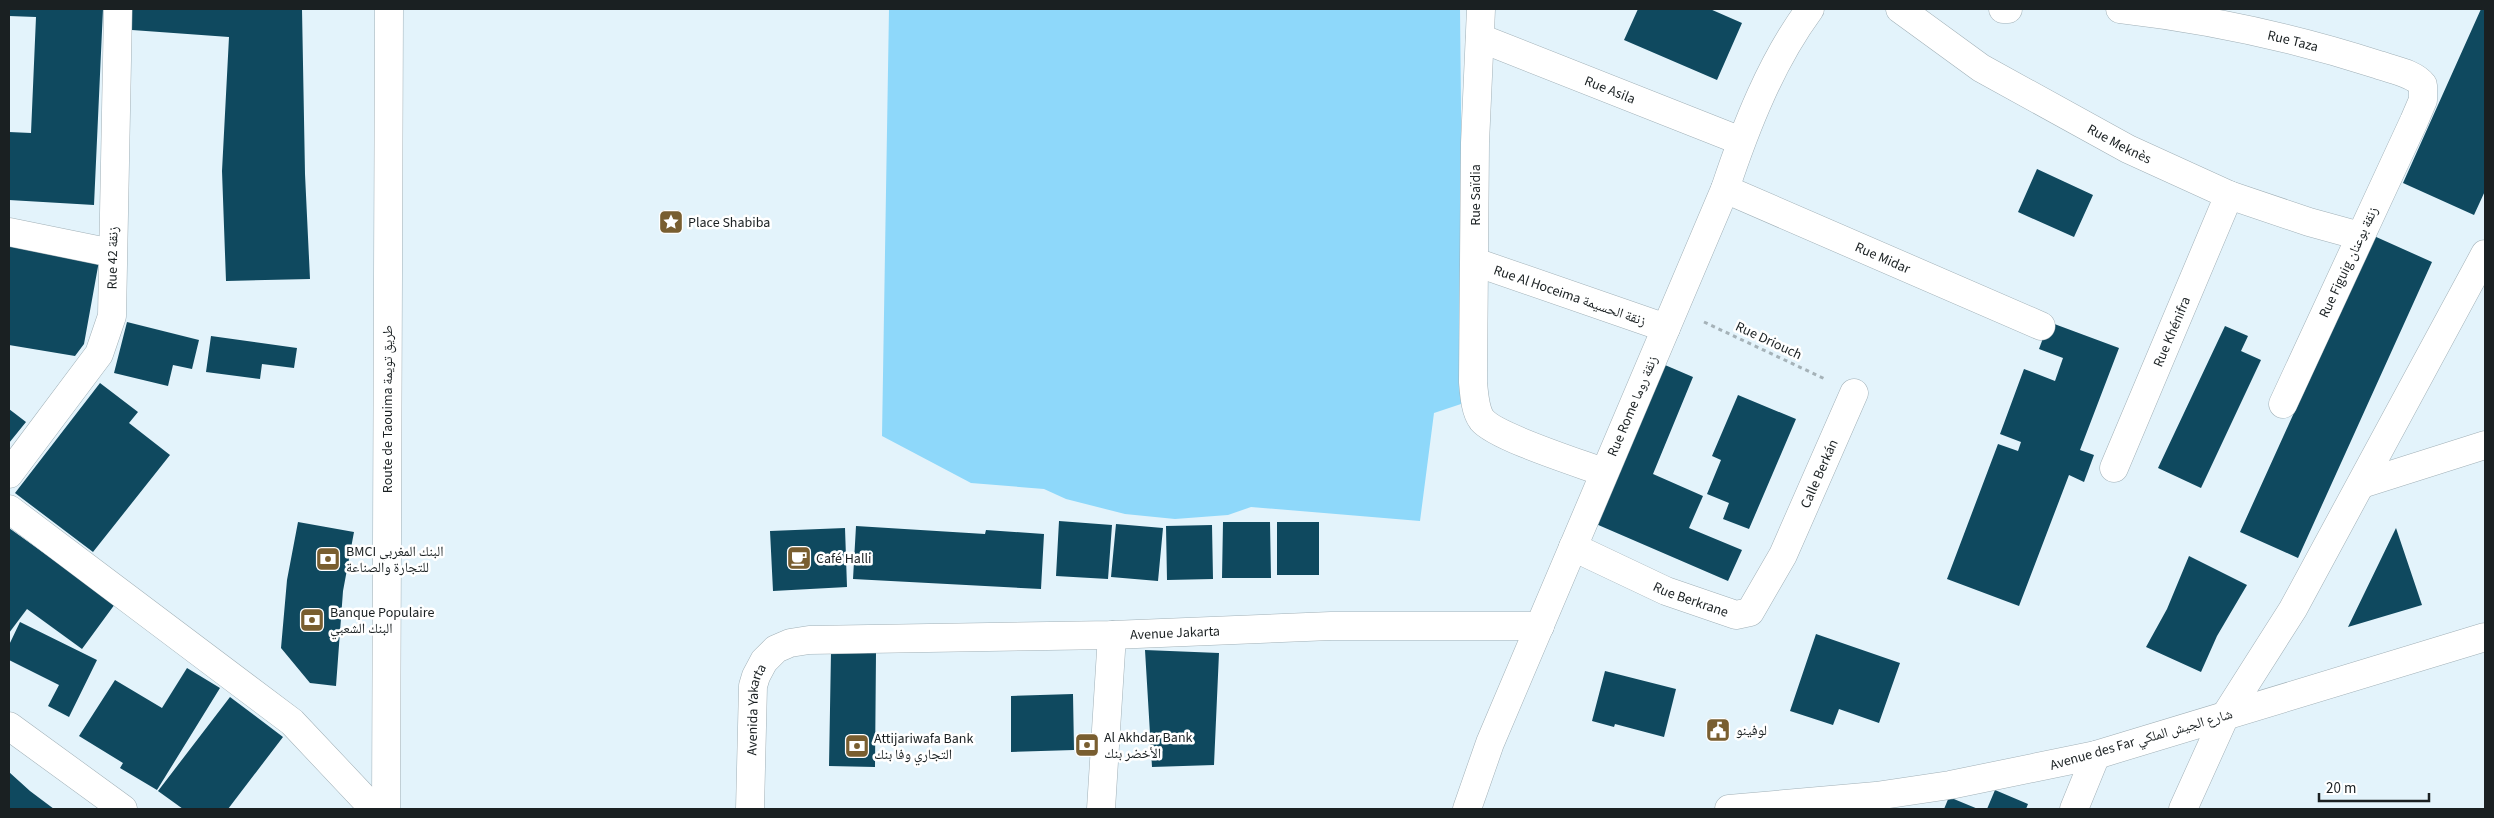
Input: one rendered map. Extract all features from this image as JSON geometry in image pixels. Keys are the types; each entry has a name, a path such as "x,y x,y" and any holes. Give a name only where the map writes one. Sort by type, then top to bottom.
{"street":[{"name":"Rue 42 زنقة","path":"9,474 99,354 112,316 118,9"},
{"name":"Route de Taouima طريق تويمة","path":"386,809 389,9"},
{"name":"Rue Saïdia","path":"1480,9 1474,143 1473,382 1482,420 1530,446 1604,472"},
{"name":"Rue Rome زنقة روما","path":"1467,809 1490,743 1725,189 1741,141 1776,63 1792,33 1810,9"},
{"name":"Rue Meknès","path":"1900,9 1981,68 2128,149 2229,195 2309,222 2360,236"},
{"path":"2003,9 2008,9"},
{"name":"Rue Taza","path":"2120,9 2241,29 2347,55 2411,76 2423,86 2423,100 2414,121"},
{"name":"Rue Asila","path":"1480,38 1741,141"},
{"name":"Rue Figuig زنقة بوعنان","path":"2283,404 2414,121"},
{"name":"Rue Midar","path":"1725,189 2041,326"},
{"name":"Rue Khénifra","path":"2114,468 2229,195"},
{"path":"9,232 112,253"},
{"path":"2183,809 2225,716 2293,609 2485,254"},
{"name":"Rue Al Hoceima زنقة الحسيمة","path":"1475,262 1670,318"},
{"name":"Calle Berkán","path":"1783,555 1854,392"},
{"path":"2362,484 2485,445"},
{"path":"9,509 292,722 374,809"},
{"name":"Rue Berkrane","path":"1573,546 1666,591 1740,616 1750,612 1754,607 1783,555"},
{"name":"Avenue Jakarta","path":"809,640 1112,635 1331,626 1540,626"},
{"path":"1101,809 1112,635"},
{"name":"Avenue des Far شارع الجيش الملكي","path":"1729,809 1876,796 1950,785 2096,755 2485,637"},
{"name":"Avenida Yakarta","path":"750,809 753,686 756,676 764,661 776,649 809,640"},
{"path":"9,726 123,809"},
{"path":"2074,809 2096,755"}],"path":[{"name":"Rue Driouch","path":"1670,318 1854,392"}],"shaded area":[{"path":"889,9 1460,9 1464,403 1434,413 1420,521 1251,507 1228,515 1175,519 1125,514 1066,499 1044,489 971,483 882,436"}],"building":[{"path":"9,9 103,9 94,205 9,200 9,132 31,133 36,17 9,16"},
{"path":"130,9 302,9 305,174 310,279 226,281 222,171 229,37 132,30"},
{"path":"1638,9 1710,9 1742,23 1717,80 1624,40"},
{"path":"2481,9 2485,9 2485,191 2474,215 2403,183"},
{"path":"2037,169 2093,195 2074,237 2018,212"},
{"path":"2374,236 2432,262 2298,558 2240,532"},
{"path":"9,241 99,261 84,344 75,356 9,345"},
{"path":"127,322 199,340 192,369 173,365 168,386 114,373"},
{"path":"2049,322 2119,348 2080,450 2094,455 2084,482 2069,475 2019,606 1947,579 1998,444 2018,451 2021,442 2000,434 2024,369 2055,381 2063,358 2039,349"},
{"path":"2225,326 2248,336 2241,351 2261,360 2201,488 2158,468"},
{"path":"211,336 297,348 294,368 262,364 260,379 206,372"},
{"path":"1658,362 1693,377 1653,474 1703,496 1689,528 1742,550 1728,581 1589,521"},
{"path":"100,383 138,412 129,423 170,455 93,552 15,493"},
{"path":"1738,395 1796,419 1749,529 1723,519 1729,503 1707,494 1721,460 1712,456"},
{"path":"9,409 26,422 9,443"},
{"path":"1059,521 1112,525 1108,579 1056,576"},
{"name":"Banque Populaire البنك الشعبي","path":"298,522 354,532 343,591 336,686 310,683 281,648 287,580"},
{"path":"1223,522 1270,522 1271,578 1222,578"},
{"path":"1277,522 1319,522 1319,575 1277,575"},
{"path":"1116,524 1163,528 1158,581 1111,577"},
{"path":"1212,525 1213,579 1167,580 1166,526"},
{"path":"856,526 985,534 986,530 1044,534 1041,589 853,579"},
{"path":"9,528 115,604 82,649 27,609 9,633"},
{"path":"845,528 847,587 773,591 770,531"},
{"path":"2396,528 2422,605 2348,627"},
{"path":"2189,556 2247,585 2217,636 2201,672 2146,647 2167,609"},
{"path":"20,622 97,660 69,717 48,706 59,685 9,660 9,645"},
{"path":"1816,634 1900,663 1879,723 1839,709 1833,725 1790,711"},
{"path":"1145,650 1219,653 1214,765 1152,767"},
{"path":"831,652 876,653 875,767 829,766"},
{"path":"187,668 220,688 157,790 120,768 123,763 79,736 115,680 162,708"},
{"path":"1605,671 1676,689 1664,737 1615,724 1614,727 1592,721"},
{"path":"1073,694 1074,750 1011,752 1011,696"},
{"path":"230,697 283,737 228,809 183,809 158,791"},
{"path":"9,772 30,791 54,809 9,809"},
{"path":"1995,790 2028,804 2026,809 1987,809"},
{"path":"1949,797 1978,809 1944,809"}],"place":[{"name":"Place Shabiba","path":"671,222"},
{"name":"Café Halli","path":"799,558"},
{"name":"BMCI البنك المغربي للتجارة والصناعة","path":"328,559"},
{"name":"Banque Populaire البنك الشعبي","path":"312,620"},
{"name":"لوفينو","path":"1718,730"},
{"name":"Al Akhdar Bank الأخضر بنك","path":"1087,745"},
{"name":"Attijariwafa Bank التجاري وفا بنك","path":"857,746"}]}
